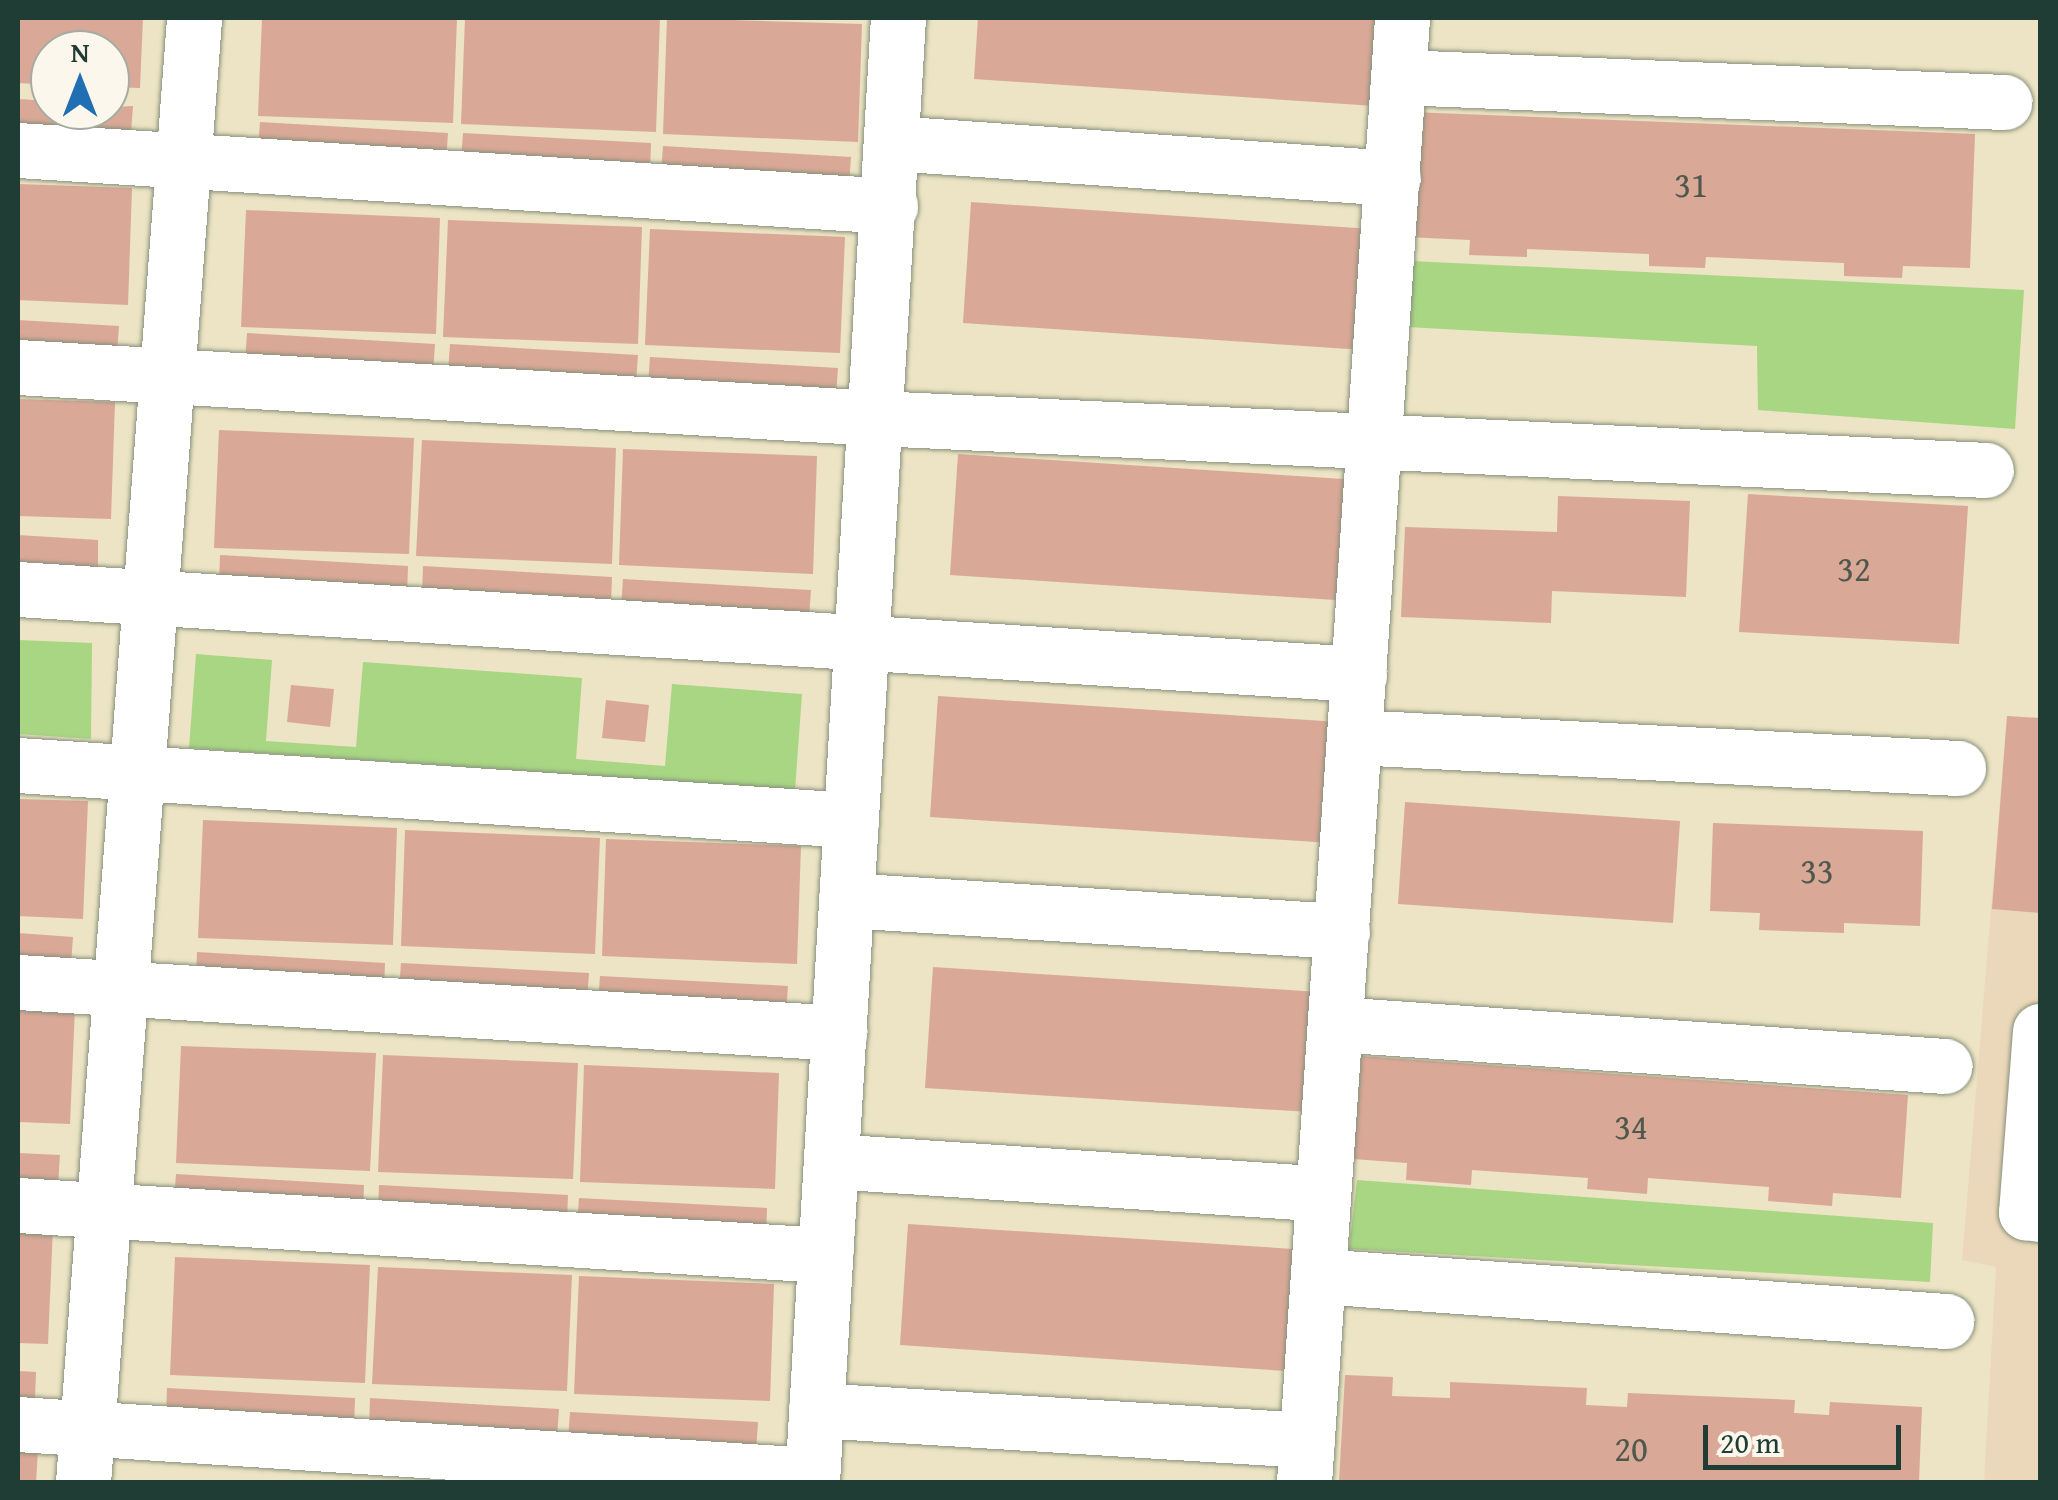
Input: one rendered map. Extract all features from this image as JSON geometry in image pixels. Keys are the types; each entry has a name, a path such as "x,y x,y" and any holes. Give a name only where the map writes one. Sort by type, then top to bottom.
{"lane":[{"path":"83,1482 194,18"},
{"path":"18,1424 812,1479 890,206 898,18"},
{"path":"816,1410 1305,1461 1402,18"},
{"path":"1400,77 2004,102"},
{"path":"892,143 1393,178"},
{"path":"18,150 890,206"},
{"path":"18,368 876,418 1986,470"},
{"path":"18,590 1359,674"},
{"path":"1354,736 1958,768"},
{"path":"18,765 851,820"},
{"path":"846,900 1342,931"},
{"path":"18,982 838,1033"},
{"path":"1335,1024 1945,1066"},
{"path":"2040,1031 2026,1212 2040,1214"},
{"path":"830,1161 1324,1194"},
{"path":"18,1205 825,1255"},
{"path":"1318,1276 1946,1321"}],"shaded area":[{"path":"2007,716 2040,718 2040,1482 1984,1482 1996,1267 1962,1260"}],"green space":[{"path":"1411,261 2024,290 2015,429 1758,410 1757,346 1407,327"},
{"path":"18,640 92,643 91,739 18,734"},
{"path":"196,654 272,660 266,741 356,747 363,662 582,678 576,759 665,766 672,684 802,694 795,790 189,748"},
{"path":"1357,1180 1933,1223 1930,1282 1349,1249"}],"building":[{"path":"18,18 143,18 140,88 130,88 130,30 30,30 30,84 18,83"},
{"path":"262,18 457,18 453,123 258,116"},
{"path":"465,18 660,18 656,132 461,124"},
{"path":"667,18 862,24 858,142 663,134"},
{"path":"978,18 1380,18 1375,106 974,79"},
{"path":"18,99 30,100 30,128 18,127"},
{"path":"133,106 131,133 74,130 130,130"},
{"path":"1411,112 1975,134 1970,268 1903,266 1902,278 1844,276 1844,263 1706,257 1705,268 1649,266 1649,254 1527,249 1527,257 1469,255 1470,240 1406,237"},
{"path":"260,122 448,133 446,161 258,150"},
{"path":"463,133 651,143 650,172 461,161"},
{"path":"663,146 851,157 849,185 661,174"},
{"path":"18,184 132,188 128,305 18,300"},
{"path":"971,202 1372,229 1364,350 963,323"},
{"path":"246,210 440,218 436,334 241,327"},
{"path":"448,220 642,227 638,344 443,337"},
{"path":"650,229 845,237 840,353 645,345"},
{"path":"18,320 119,326 117,354 18,348"},
{"path":"247,333 435,344 433,372 245,362"},
{"path":"450,344 638,355 636,383 448,372"},
{"path":"650,357 838,368 836,396 648,385"},
{"path":"18,399 115,402 111,519 18,516"},
{"path":"219,430 414,438 409,554 214,548"},
{"path":"422,440 616,448 612,564 416,556"},
{"path":"623,449 817,456 813,574 619,565"},
{"path":"958,454 1359,480 1351,601 950,575"},
{"path":"1748,494 1968,506 1959,644 1739,632"},
{"path":"1558,496 1690,501 1686,597 1552,591 1551,623 1401,617 1405,527 1557,532"},
{"path":"18,535 98,540 98,567 18,563"},
{"path":"220,555 408,566 407,594 219,584"},
{"path":"423,566 612,577 611,605 422,594"},
{"path":"623,579 811,590 809,618 621,607"},
{"path":"291,685 334,689 330,727 287,722"},
{"path":"938,696 1339,722 1331,843 930,817"},
{"path":"606,700 649,705 645,742 602,738"},
{"path":"2007,716 2040,718 2040,913 1992,909"},
{"path":"18,799 88,801 83,919 18,916"},
{"path":"1405,802 1680,821 1673,923 1398,904"},
{"path":"203,820 397,828 393,945 198,938"},
{"path":"1713,823 1923,831 1920,926 1844,923 1844,933 1759,930 1760,913 1710,911"},
{"path":"405,830 600,838 595,954 401,946"},
{"path":"606,839 801,846 797,964 602,956"},
{"path":"18,933 73,937 71,964 18,961"},
{"path":"197,952 385,963 384,990 196,979"},
{"path":"401,963 589,973 587,1001 399,990"},
{"path":"933,967 1334,993 1326,1113 925,1088"},
{"path":"600,976 788,986 786,1015 598,1004"},
{"path":"18,1005 75,1007 70,1124 18,1122"},
{"path":"181,1046 376,1053 370,1171 176,1163"},
{"path":"383,1055 578,1063 573,1179 378,1172"},
{"path":"1361,1056 1908,1095 1901,1198 1833,1193 1832,1206 1768,1201 1769,1187 1648,1178 1647,1194 1587,1189 1588,1178 1472,1170 1471,1185 1406,1180 1407,1163 1353,1159"},
{"path":"584,1065 779,1073 775,1189 580,1182"},
{"path":"18,1153 60,1155 58,1183 18,1180"},
{"path":"176,1174 364,1185 363,1212 174,1201"},
{"path":"379,1185 568,1195 567,1222 378,1212"},
{"path":"579,1198 767,1208 766,1237 577,1226"},
{"path":"908,1224 1309,1250 1301,1372 900,1345"},
{"path":"18,1225 53,1227 48,1344 18,1343"},
{"path":"175,1257 370,1265 365,1383 170,1375"},
{"path":"378,1267 572,1275 567,1391 372,1384"},
{"path":"579,1276 774,1284 770,1401 574,1394"},
{"path":"18,1371 36,1372 35,1399 18,1398"},
{"path":"1345,1375 1393,1377 1392,1396 1450,1398 1450,1382 1587,1388 1586,1405 1627,1407 1628,1393 1795,1400 1794,1413 1829,1415 1830,1402 1922,1407 1919,1482 1339,1482"},
{"path":"167,1388 355,1398 354,1427 166,1416"},
{"path":"370,1398 559,1409 557,1438 369,1427"},
{"path":"570,1412 758,1422 756,1451 568,1440"},
{"path":"18,1449 38,1450 36,1482 18,1482"}]}
